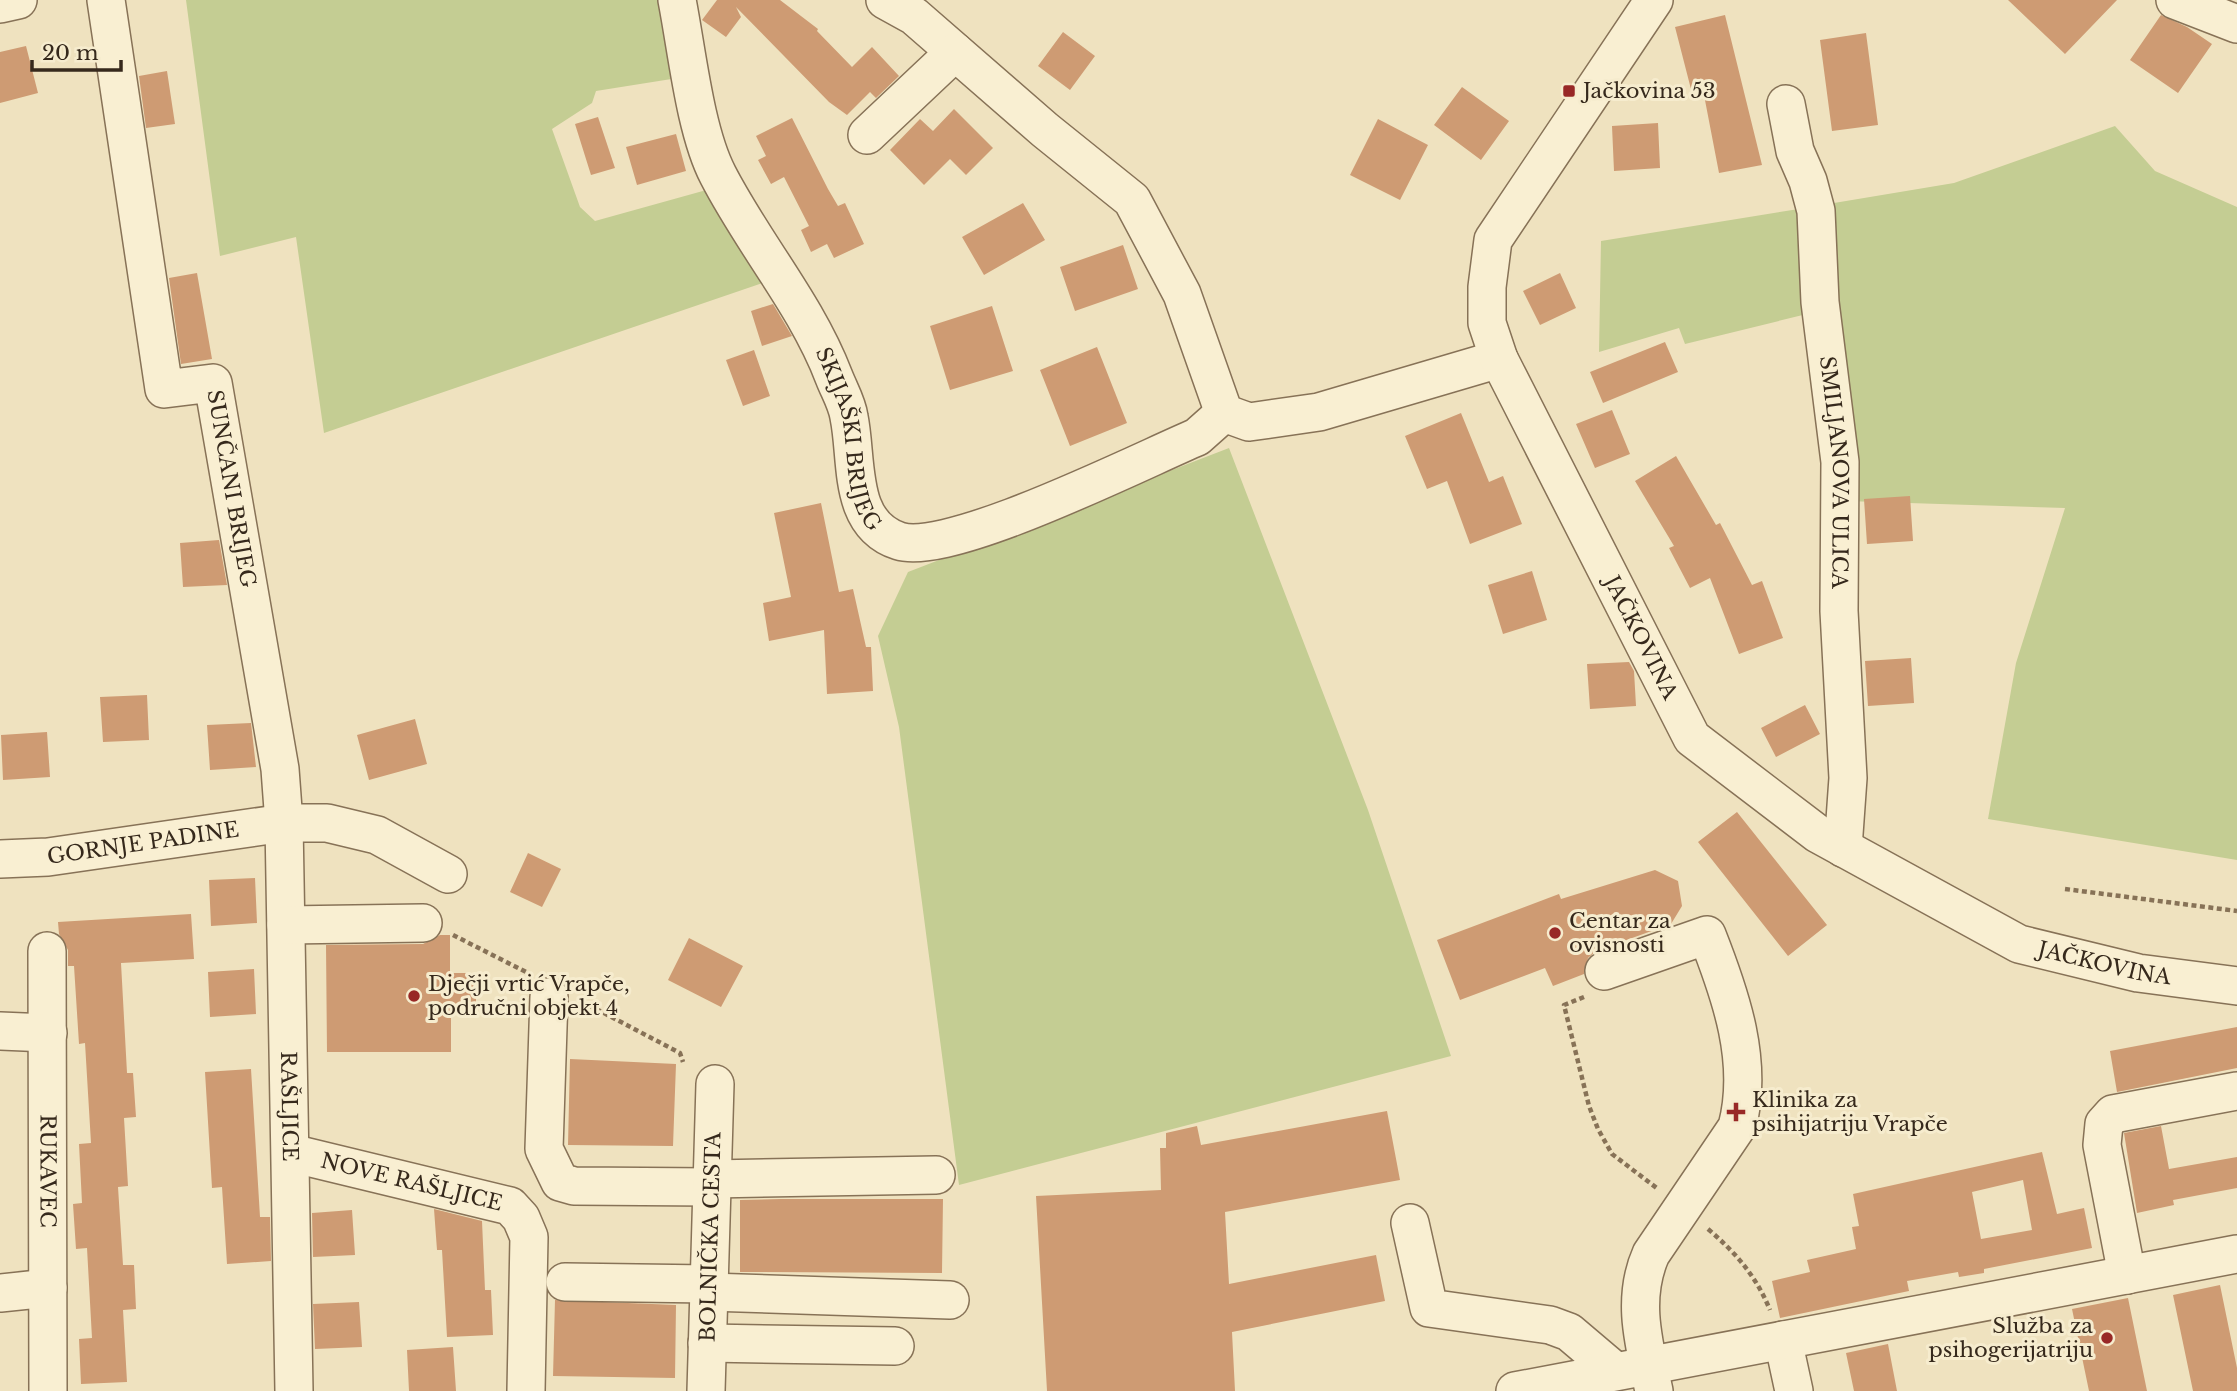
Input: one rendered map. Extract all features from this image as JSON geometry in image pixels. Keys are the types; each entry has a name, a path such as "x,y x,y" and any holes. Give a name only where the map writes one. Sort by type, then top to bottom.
{"street":[{"path":"0,4 18,0"},
{"name":"SUNČANI BRIJEG","path":"106,0 164,389 213,383 280,769 284,823"},
{"name":"SKIJAŠKI BRIJEG","path":"677,0 704,143 718,175 822,345 849,415 857,488 866,517 882,534 902,542 930,542 977,532 1197,437 1224,413"},
{"path":"885,0 914,16 1132,200 1182,295 1224,413 1249,422 1319,412 1499,359"},
{"name":"JAČKOVINA","path":"1654,0 1493,240 1487,287 1488,323 1499,359 1692,738 1808,827 2020,944 2138,973 2237,986"},
{"path":"2175,0 2237,24"},
{"path":"867,135 956,52"},
{"name":"SMILJANOVA ULICA","path":"1786,104 1794,152 1808,181 1815,211 1820,302 1840,462 1839,611 1848,778 1843,848"},
{"name":"GORNJE PADINE","path":"0,859 48,857 284,823 327,823 377,835 448,874"},
{"name":"RAŠLJICE","path":"284,823 294,1391"},
{"path":"286,925 424,923"},
{"path":"1604,971 1707,935 1735,1013 1743,1064 1743,1102 1737,1127 1651,1254 1641,1276 1639,1376"},
{"name":"RUKAVEC","path":"47,951 48,1391"},
{"path":"549,997 544,1149 560,1182 574,1186 936,1175"},
{"path":"0,1031 48,1033"},
{"name":"BOLNIČKA CESTA","path":"706,1391 715,1084"},
{"path":"2127,1275 2102,1145 2104,1125 2113,1114 2237,1091"},
{"name":"NOVE RAŠLJICE","path":"291,1153 510,1206 521,1219 528,1237 526,1391"},
{"path":"1410,1223 1429,1308 1550,1325 1569,1332 1639,1376"},
{"path":"1515,1391 1639,1376 1783,1340 2237,1254"},
{"path":"565,1282 950,1300"},
{"path":"0,1293 48,1288"},
{"path":"1783,1340 1794,1391"},
{"path":"708,1343 895,1346"}],"path":[{"path":"2065,889 2237,911"},
{"path":"1604,971 1607,988 1564,1005 1589,1106 1612,1154 1684,1208 1735,1253 1759,1285 1783,1340"}],"green space":[{"path":"186,0 667,0 684,77 596,91 592,103 552,129 580,207 595,221 710,189 771,280 324,433 296,237 220,256"},
{"path":"2115,126 2155,171 2237,207 2237,860 1988,819 2016,663 2065,508 1846,501 1822,205 1954,183"},
{"path":"1805,208 1811,313 1685,344 1679,328 1599,352 1601,241"},
{"path":"1229,448 1368,810 1451,1056 959,1185 899,727 878,636 908,572"}],"building":[{"path":"717,0 780,0 818,29 852,67 872,47 899,76 876,98 870,92 847,115 829,102 736,7 741,17 726,37 702,20"},
{"path":"2008,0 2117,0 2065,54"},
{"path":"1725,15 1762,165 1719,173 1704,95 1693,97 1675,27"},
{"path":"2161,15 2187,27 2212,44 2178,93 2130,60"},
{"path":"1063,32 1095,56 1070,90 1038,66"},
{"path":"1866,33 1878,125 1832,131 1820,40"},
{"path":"26,46 38,93 0,103 0,52"},
{"path":"167,71 175,124 146,128 139,76"},
{"path":"1462,87 1509,121 1481,160 1434,125"},
{"path":"954,109 993,148 966,175 950,159 924,185 890,150 920,119 933,131"},
{"path":"598,117 615,168 591,175 575,124"},
{"path":"792,118 828,189 838,206 845,203 864,244 834,258 827,244 811,252 801,230 809,226 784,177 771,184 758,160 766,156 756,136"},
{"path":"1378,119 1428,145 1400,200 1350,175"},
{"path":"1658,123 1660,168 1614,171 1612,126"},
{"path":"676,134 686,171 637,185 626,147"},
{"path":"1023,203 1045,240 984,275 962,237"},
{"path":"1123,245 1138,289 1075,311 1060,267"},
{"path":"197,273 212,359 181,364 169,278"},
{"path":"1560,273 1576,308 1540,325 1523,291"},
{"path":"773,304 792,336 762,346 751,311"},
{"path":"992,306 1013,371 950,390 930,326"},
{"path":"1665,342 1678,372 1603,403 1590,372"},
{"path":"1097,347 1127,423 1070,446 1040,370"},
{"path":"754,350 770,396 743,406 726,360"},
{"path":"1612,410 1630,454 1595,468 1576,424"},
{"path":"1461,413 1489,482 1503,476 1522,524 1470,544 1447,481 1427,489 1405,436"},
{"path":"1676,456 1716,525 1720,523 1752,585 1762,581 1783,638 1739,654 1710,578 1690,588 1669,548 1674,546 1635,481"},
{"path":"1910,496 1913,541 1867,544 1864,499"},
{"path":"821,503 839,592 853,589 866,647 871,647 873,691 827,694 824,630 769,641 763,603 791,597 774,513"},
{"path":"219,540 227,585 183,587 180,543"},
{"path":"1532,571 1547,620 1503,634 1488,585"},
{"path":"1911,658 1914,703 1868,706 1865,661"},
{"path":"1629,662 1634,671 1636,706 1590,709 1587,664"},
{"path":"147,695 149,740 103,742 100,697"},
{"path":"1805,705 1820,734 1776,757 1761,728"},
{"path":"415,719 427,764 369,780 357,735"},
{"path":"251,723 256,767 210,770 207,725"},
{"path":"47,732 50,777 3,780 1,735"},
{"path":"1737,812 1827,925 1788,956 1698,842"},
{"path":"528,853 561,869 542,907 510,892"},
{"name":"Centar za ovisnosti","path":"1655,870 1678,881 1682,906 1671,924 1596,951 1588,958 1584,974 1553,986 1545,968 1460,1000 1437,940 1559,894 1561,899"},
{"path":"255,878 257,923 211,926 209,880"},
{"path":"191,914 194,959 121,963 127,1073 133,1073 136,1117 124,1118 128,1186 118,1187 123,1265 134,1265 136,1309 123,1310 127,1382 81,1384 79,1339 92,1338 87,1248 76,1249 73,1204 82,1203 79,1144 91,1143 85,1043 79,1044 74,966 68,966 68,950 59,934 58,922"},
{"path":"440,935 450,935 450,973 476,973 476,1005 451,1005 451,1052 327,1052 326,945 423,944"},
{"path":"689,938 743,966 721,1007 668,980"},
{"path":"254,969 256,1014 210,1017 208,972"},
{"path":"2237,1027 2237,1068 2117,1092 2110,1051"},
{"path":"570,1059 676,1064 673,1146 568,1145"},
{"path":"251,1069 260,1217 270,1217 271,1261 227,1264 222,1187 212,1188 205,1072"},
{"path":"1387,1111 1400,1180 1225,1212 1229,1284 1376,1255 1385,1301 1232,1332 1235,1391 1047,1391 1036,1196 1161,1190 1160,1148 1166,1148 1166,1133 1197,1126 1201,1145"},
{"path":"2161,1126 2169,1169 2237,1157 2237,1188 2173,1200 2174,1205 2137,1213 2124,1133"},
{"path":"2042,1152 2057,1214 2084,1208 2092,1248 1984,1269 1984,1273 1959,1277 1958,1272 1907,1281 1909,1291 1780,1318 1772,1281 1810,1272 1807,1260 1856,1249 1852,1227 1859,1226 1853,1194","holes":["2023,1180 2032,1230 1981,1239 1972,1192"]},
{"path":"943,1199 942,1273 740,1272 740,1200"},
{"path":"434,1209 482,1221 485,1290 491,1290 493,1335 447,1337 442,1250 437,1250"},
{"path":"352,1210 355,1255 313,1257 312,1213"},
{"path":"2220,1285 2237,1368 2237,1391 2193,1391 2173,1295"},
{"path":"2128,1298 2147,1391 2089,1391 2072,1309"},
{"path":"555,1300 676,1305 675,1378 553,1376"},
{"path":"359,1302 362,1347 315,1349 313,1304"},
{"name":"Služba za psihogerijatriju","path":"1888,1344 1897,1391 1854,1391 1846,1353"},
{"path":"453,1347 456,1391 409,1391 407,1350"}],"place":[{"name":"Jačkovina 53","path":"1569,91"},
{"name":"Centar za ovisnosti","path":"1555,933"},
{"name":"Dječji vrtić Vrapče, područni objekt 4","path":"414,996"},
{"name":"Klinika za psihijatriju Vrapče","path":"1736,1112"},
{"name":"Služba za psihogerijatriju","path":"2107,1338"}]}
